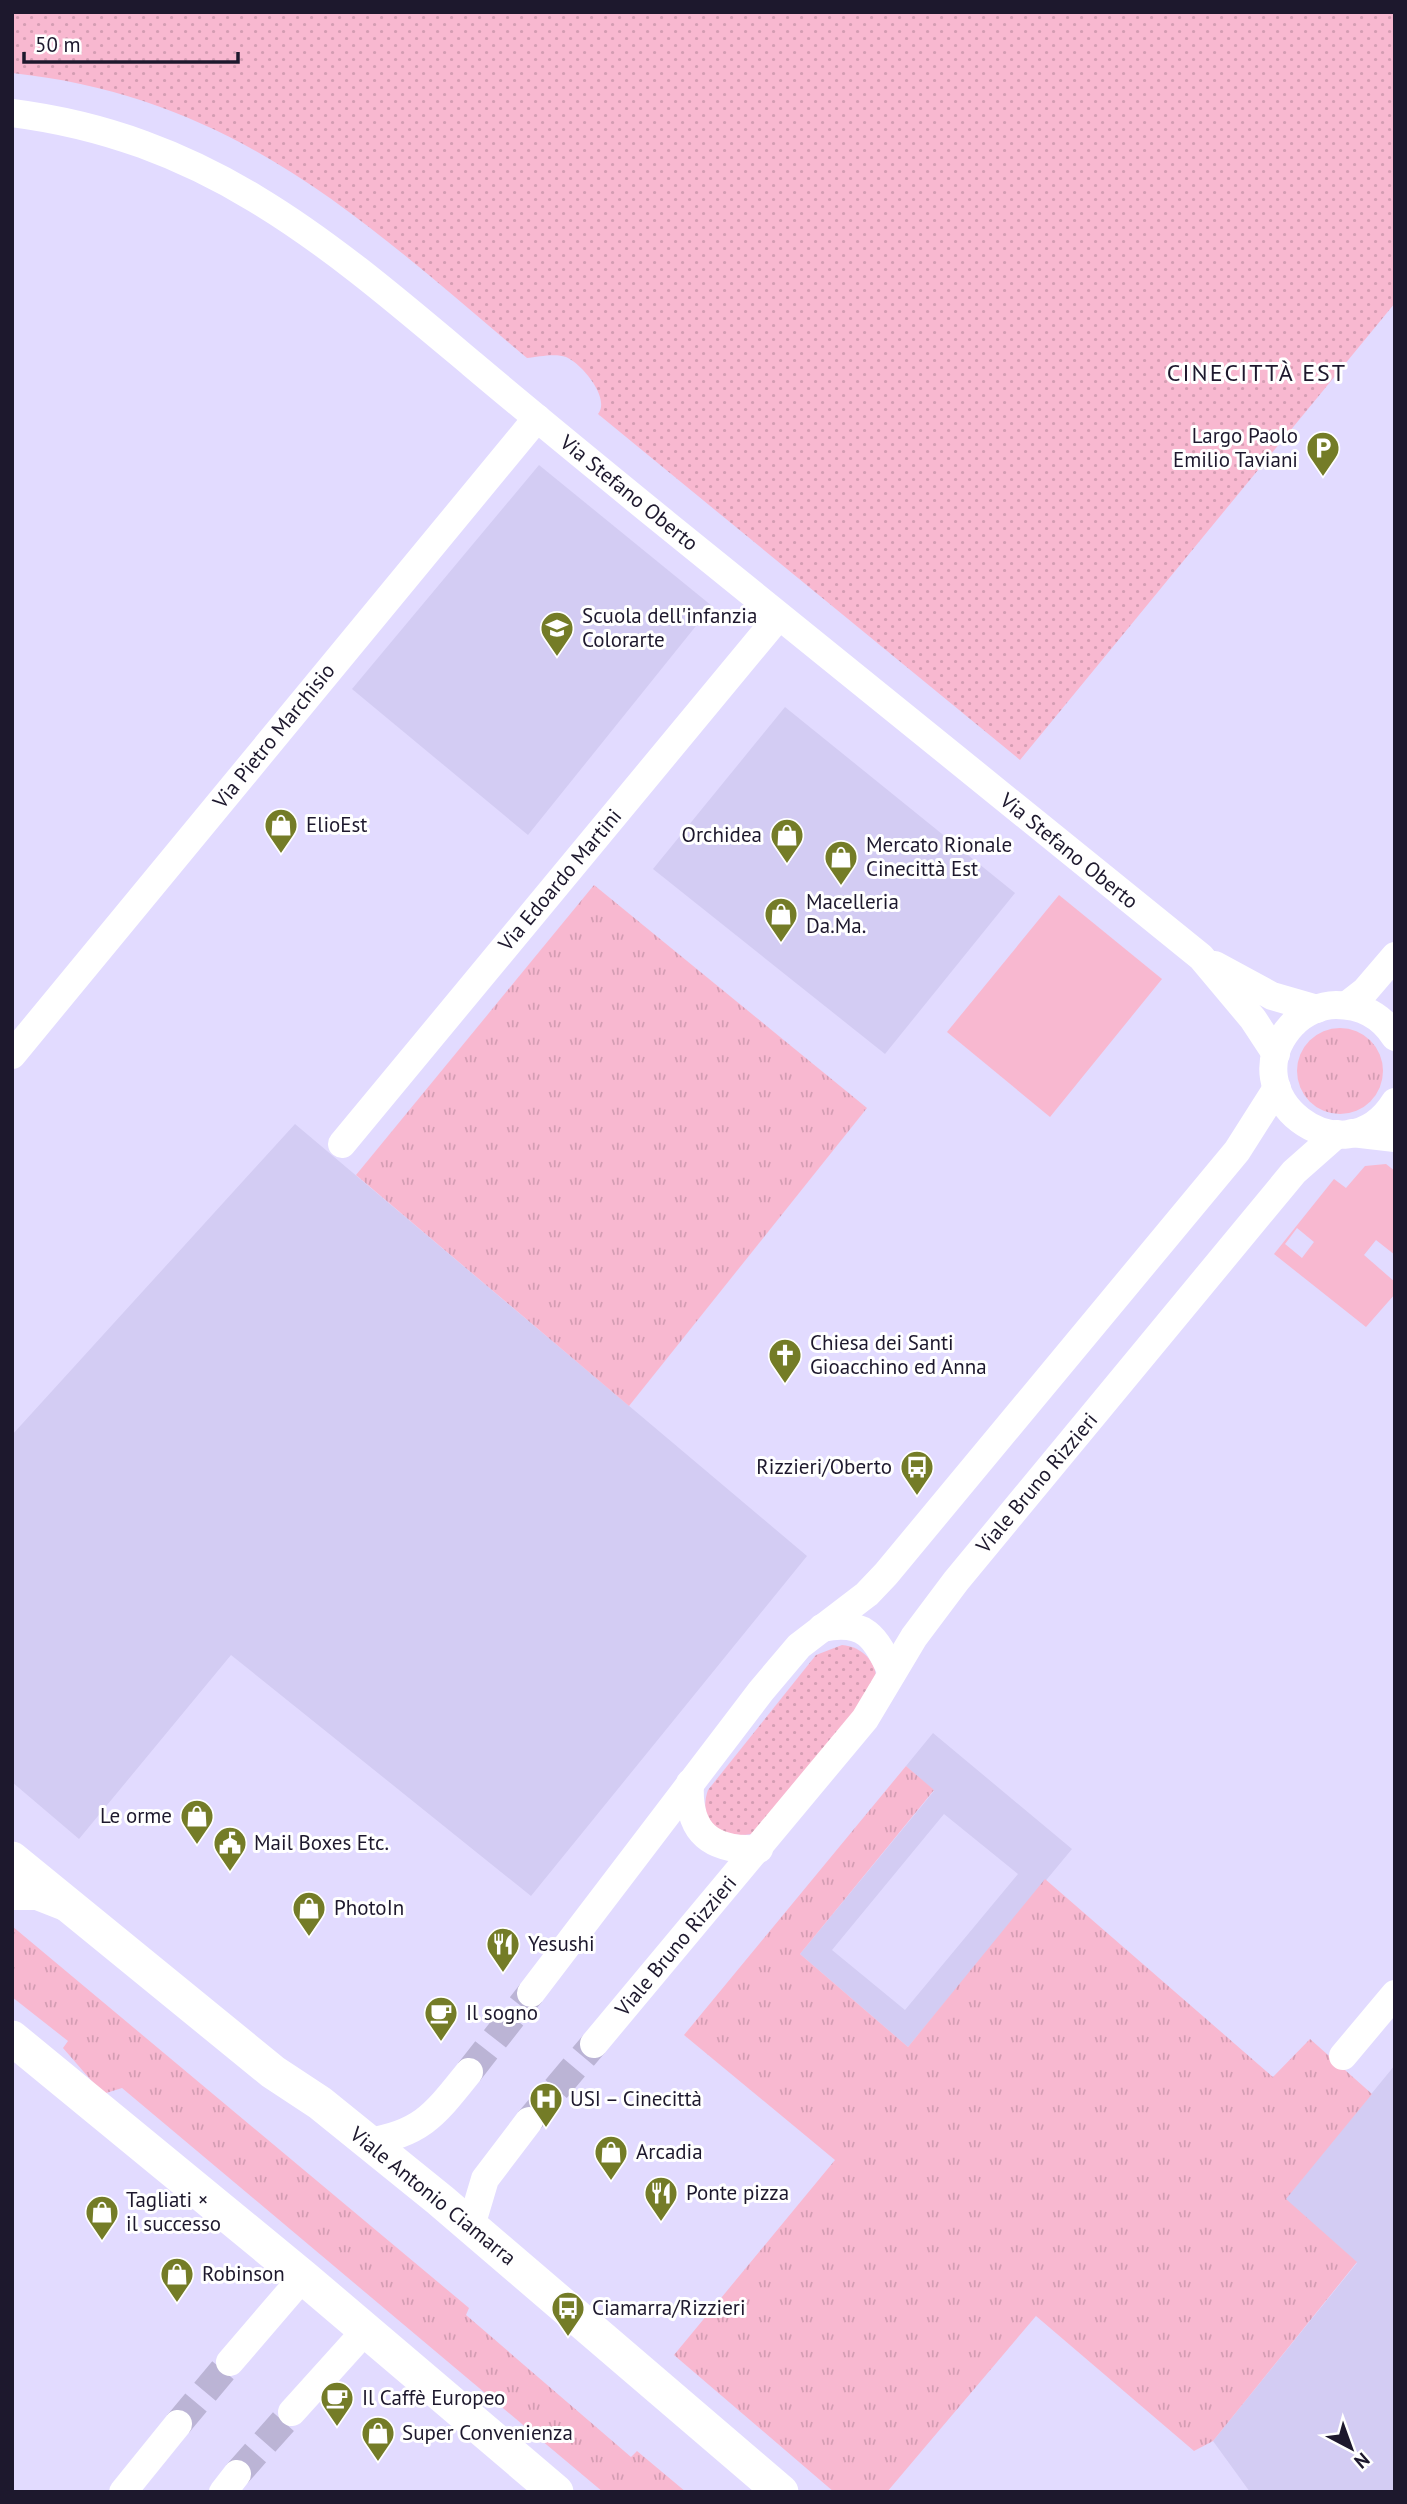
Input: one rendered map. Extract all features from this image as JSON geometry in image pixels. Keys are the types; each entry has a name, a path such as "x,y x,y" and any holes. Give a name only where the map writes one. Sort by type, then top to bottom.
{"street":[{"name":"Via Stefano Oberto","path":"12,113 74,122 119,134 195,164 236,186 352,264 537,418 1201,957 1272,996 1317,1009"},
{"name":"Via Pietro Marchisio","path":"12,1055 537,418"},
{"name":"Via Edoardo Martini","path":"342,1144 779,615"},
{"path":"1348,1006 1365,991 1395,956"},
{"name":"Via Stefano Oberto","path":"1201,957 1253,1019 1276,1054"},
{"path":"1395,1037 1377,1017 1348,1006 1317,1009 1291,1027 1276,1054 1277,1088 1286,1106 1300,1122 1318,1132 1395,1138"},
{"path":"531,1993 761,1690 799,1646 867,1594 907,1549 1237,1151 1277,1088"},
{"name":"Viale Bruno Rizzieri","path":"594,2044 865,1719 891,1673 956,1581 1294,1172 1345,1134 1379,1121 1395,1102"},
{"path":"822,1628 849,1625 864,1630 881,1650 891,1673"},
{"name":"Viale Bruno Rizzieri","path":"690,1783 693,1817 706,1837 730,1849 759,1849"},
{"name":"Viale Antonio Ciamarra","path":"12,1859 273,2072 320,2104 471,2226 781,2492"},
{"name":"Viale Antonio Ciamarra","path":"12,1896 44,1898 77,1912"},
{"path":"1343,2056 1395,1994"},
{"path":"12,2038 303,2277 556,2492"},
{"path":"367,2142 392,2138 424,2124 469,2072"},
{"path":"471,2226 485,2179 528,2121"},
{"path":"230,2362 303,2277"},
{"path":"292,2412 365,2331"},
{"path":"123,2492 178,2424"}],"shaded area":[{"path":"539,465 712,606 528,835 352,689"},
{"name":"Mercato Rionale Cinecittà Est","path":"785,707 1015,893 885,1054 653,869"},
{"path":"295,1124 807,1556 531,1896 231,1655 79,1839 12,1782 12,1435"},
{"path":"933,1733 1072,1849 908,2047 800,1954 934,1791 906,1766","holes":["944,1814 1018,1874 905,2010 832,1950"]},
{"path":"1395,2065 1395,2492 1250,2492 1213,2441 1357,2263 1285,2199"}],"green space":[{"path":"12,12 1395,12 1395,303 1020,760 598,414 601,399 598,391 579,366 566,357 557,355 527,358 351,214 292,173 230,137 164,108 92,86 12,73"},
{"path":"594,885 867,1108 629,1406 356,1175"},
{"path":"1059,895 1162,979 1050,1117 947,1032"},
{"path":"1332,1028 1348,1028 1371,1040 1380,1054 1383,1071 1380,1088 1371,1102 1348,1114 1332,1114 1316,1107 1304,1095 1297,1079 1297,1063 1304,1047 1316,1035"},
{"path":"1386,1164 1395,1171 1395,1255 1376,1240 1364,1255 1395,1282 1395,1294 1366,1327 1274,1254 1334,1179 1346,1188 1365,1166","holes":["1297,1228 1314,1242 1302,1258 1285,1244"]},
{"path":"842,1645 857,1649 868,1658 875,1671 876,1686 761,1831 738,1835 718,1829 707,1814 705,1803 708,1790 816,1655"},
{"path":"906,1766 934,1790 800,1954 908,2047 1045,1879 1273,2077 1310,2039 1372,2094 1286,2199 1357,2262 1213,2441 1194,2451 1036,2316 887,2492 834,2492 674,2355 835,2160 684,2035"},
{"path":"12,1926 469,2308 466,2315 631,2457 637,2451 686,2492 603,2492 122,2088 103,2094 63,2048 68,2041 12,1997"}],"tunnel":[{"path":"469,2072 531,1993"},
{"path":"529,2121 594,2044"},
{"path":"178,2424 230,2362"},
{"path":"237,2474 292,2412"}],"place":[{"name":"Largo Paolo Emilio Taviani","path":"1323,478"},
{"name":"Scuola dell'infanzia Colorarte","path":"557,658"},
{"name":"ElioEst","path":"281,855"},
{"name":"Orchidea","path":"787,865"},
{"name":"Mercato Rionale Cinecittà Est","path":"841,887"},
{"name":"Macelleria Da.Ma.","path":"781,944"},
{"name":"Chiesa dei Santi Gioacchino ed Anna","path":"785,1385"},
{"name":"Rizzieri/Oberto","path":"917,1497"},
{"name":"Le orme","path":"197,1846"},
{"name":"Mail Boxes Etc.","path":"230,1873"},
{"name":"PhotoIn","path":"309,1938"},
{"name":"Yesushi","path":"503,1974"},
{"name":"Il sogno","path":"441,2043"},
{"name":"USI – Cinecittà","path":"546,2129"},
{"name":"Arcadia","path":"611,2182"},
{"name":"Ponte pizza","path":"661,2223"},
{"name":"Tagliati × il successo","path":"102,2242"},
{"name":"Robinson","path":"177,2304"},
{"name":"Ciamarra/Rizzieri","path":"568,2338"},
{"name":"Il Caffè Europeo","path":"337,2428"},
{"name":"Super Convenienza","path":"378,2463"}],"district":[{"name":"CINECITTÀ EST","path":"1257,373"}]}
